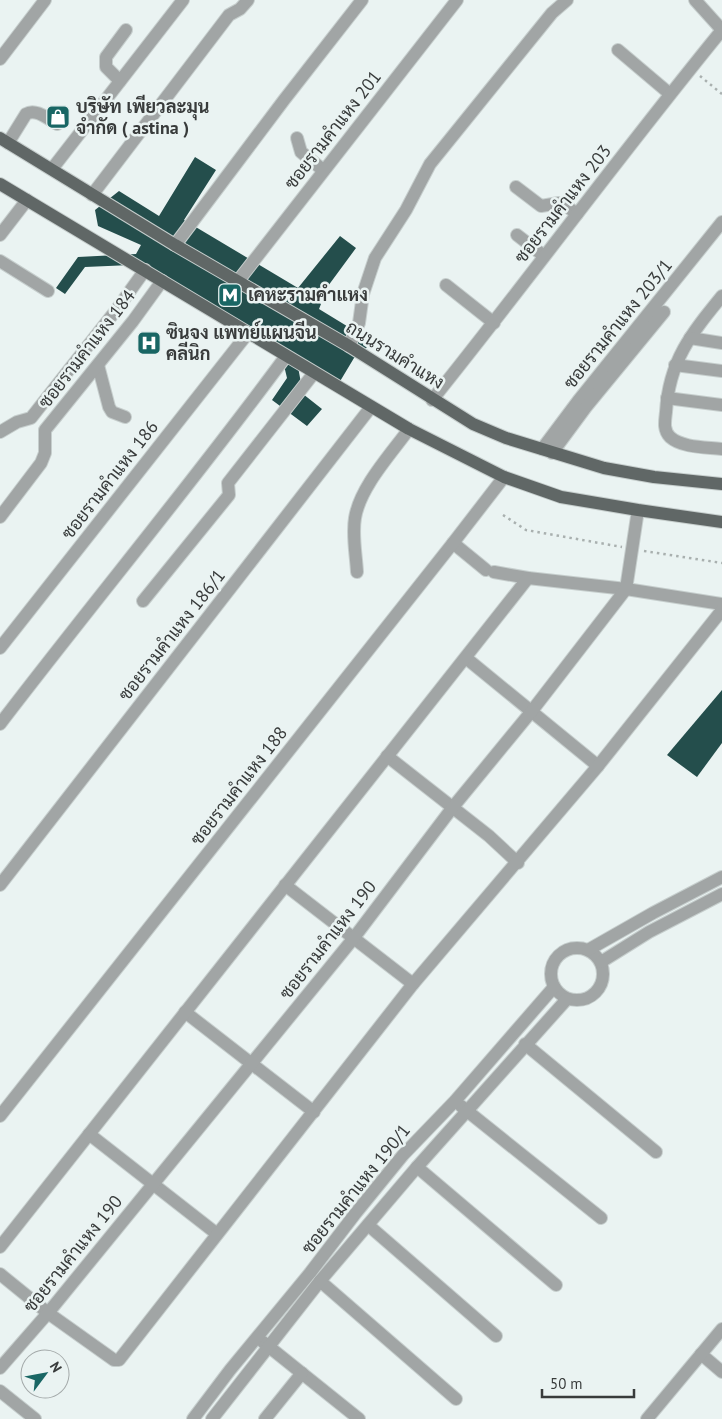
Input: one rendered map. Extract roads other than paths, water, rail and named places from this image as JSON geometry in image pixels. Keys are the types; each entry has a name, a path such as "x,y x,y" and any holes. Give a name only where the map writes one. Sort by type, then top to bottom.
{"main road":[{"name":"ถนนรามคำแหง","path":"4,140 175,245 349,346 432,400 473,424 506,438 604,468 654,477 722,484"},
{"path":"0,184 409,430 504,477 561,497 722,522"}],"street":[{"path":"0,59 45,0"},
{"path":"52,169 183,0"},
{"path":"92,195 229,15 240,9 248,0"},
{"path":"175,245 362,0"},
{"name":"ซอยรามคำแหง 201","path":"238,282 457,0"},
{"path":"349,346 359,324 363,294 375,258 406,210 430,164 552,13 566,0"},
{"path":"695,0 722,30"},
{"path":"120,81 106,67 106,57 126,30"},
{"name":"ซอยรามคำแหง 203","path":"432,400 722,30"},
{"path":"618,50 670,94"},
{"path":"4,140 26,114 30,112 35,112 57,124"},
{"path":"297,138 301,152 324,170"},
{"path":"516,187 542,206 559,203 577,214"},
{"path":"0,235 27,200"},
{"name":"ซอยรามคำแหง 203/1","path":"547,451 722,222"},
{"path":"517,235 544,256"},
{"path":"0,261 48,291"},
{"name":"ซอยรามคำแหง 184","path":"0,432 31,418 145,270"},
{"name":"ซอยรามคำแหง 184","path":"0,517 41,463 45,453 45,430 162,281"},
{"path":"446,285 494,323"},
{"path":"719,302 690,338 675,365 667,398 665,430 670,438 683,444 722,449"},
{"name":"ซอยรามคำแหง 203/1","path":"582,404 664,312"},
{"name":"ซอยรามคำแหง 186","path":"0,648 248,332"},
{"path":"690,338 722,342"},
{"path":"86,348 100,362 109,407 112,412 125,416"},
{"path":"0,724 70,632 250,405 286,356"},
{"path":"675,365 722,371"},
{"path":"143,601 230,495 228,483 314,373"},
{"path":"667,398 722,405"},
{"name":"ซอยรามคำแหง 186/1","path":"0,884 371,407"},
{"path":"31,418 45,430"},
{"path":"358,572 354,526 360,501 370,482 409,430"},
{"name":"ซอยรามคำแหง 188","path":"0,1116 504,477"},
{"name":"ซอยรามคำแหง 190","path":"0,1368 48,1313 353,939 453,808 531,712 626,589 638,510"},
{"path":"453,543 490,571 528,578 626,589 722,604"},
{"path":"0,1246 528,578"},
{"path":"0,1274 48,1313 117,1361 413,984 518,863 722,610"},
{"path":"466,658 598,766"},
{"path":"387,756 518,863"},
{"path":"588,950 722,877"},
{"path":"285,886 413,984"},
{"path":"690,894 698,908"},
{"path":"601,962 649,932 722,894"},
{"path":"572,949 588,950 595,953 601,962 604,974 603,980 597,992 586,1000 573,1001 566,999 554,987 551,971 558,956 572,949"},
{"name":"ซอยรามคำแหง 190/1","path":"193,1419 403,1155 455,1101 554,987"},
{"name":"ซอยรามคำแหง 190/1","path":"212,1419 320,1281 466,1110 566,999"},
{"path":"185,1012 252,1062 314,1112"},
{"path":"525,1044 656,1152"},
{"path":"455,1101 601,1218"},
{"path":"88,1134 217,1234"},
{"path":"417,1167 556,1285"},
{"path":"368,1225 496,1336"},
{"path":"320,1281 456,1399"},
{"path":"646,1419 722,1329"},
{"path":"257,1338 359,1419"},
{"path":"701,1354 722,1372"},
{"path":"265,1419 302,1373"},
{"path":"0,1391 35,1419"}],"place":[{"name":"บริษัท เพียวละมุน จำกัด ( astina )","path":"58,117"},
{"name":"เคหะรามคำแหง","path":"230,295"},
{"name":"ซินจง แพทย์แผนจีน คลีนิก","path":"149,343"}]}
